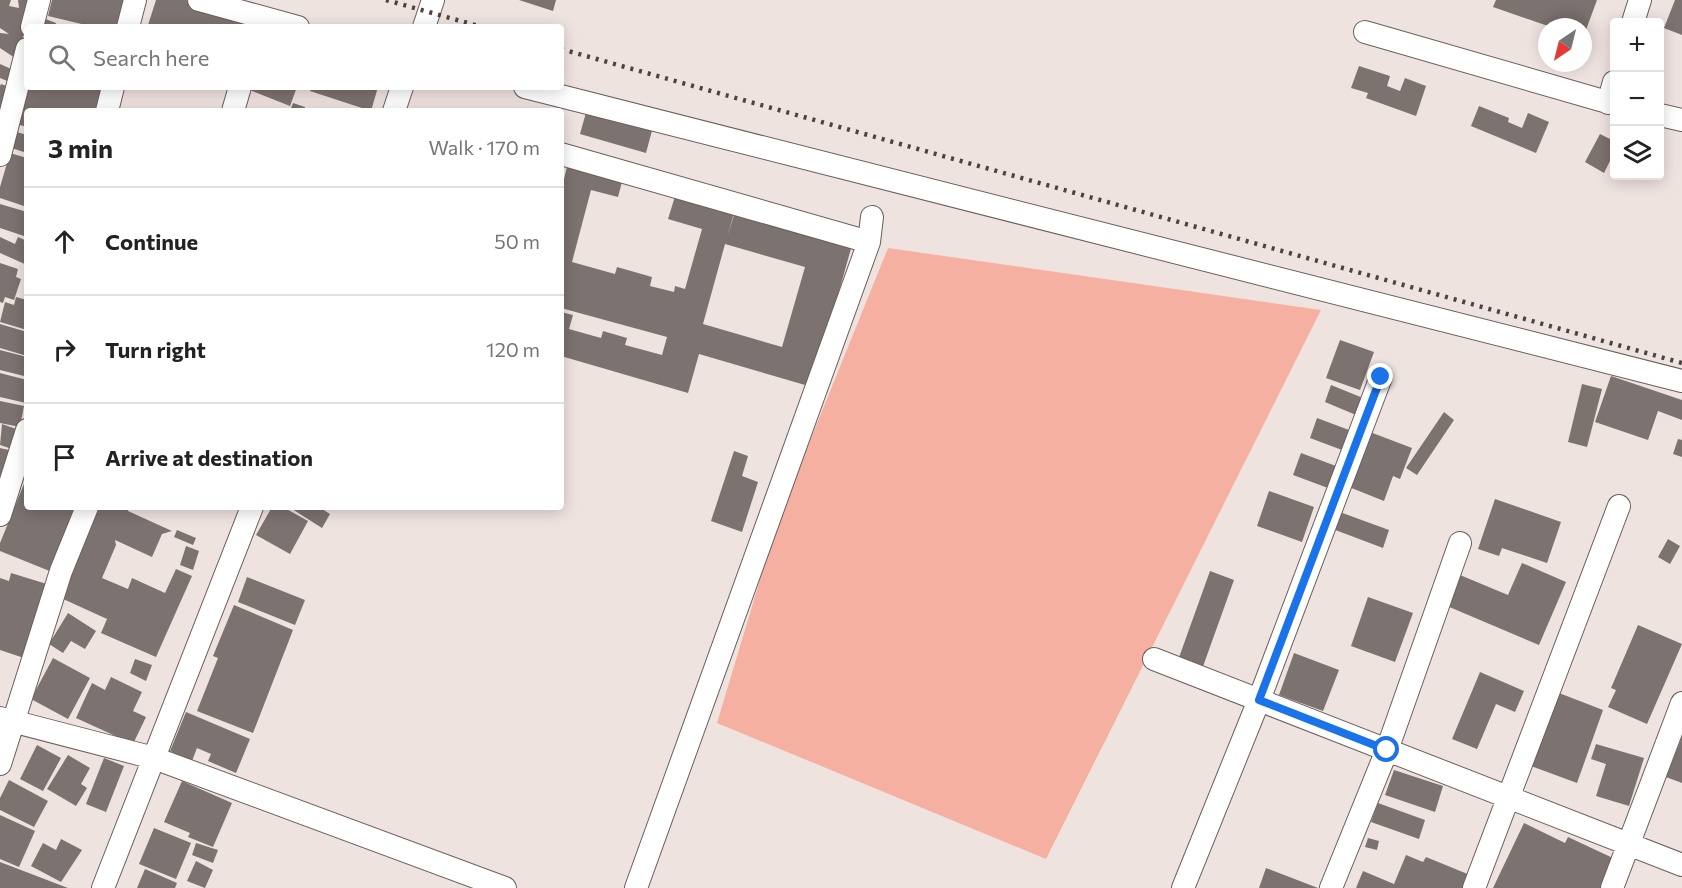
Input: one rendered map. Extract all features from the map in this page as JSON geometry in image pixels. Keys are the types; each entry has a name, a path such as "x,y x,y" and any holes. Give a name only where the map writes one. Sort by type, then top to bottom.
{"street":[{"path":"33,24 39,0"},
{"path":"129,24 135,0"},
{"path":"199,0 261,22"},
{"path":"425,24 433,0"},
{"path":"1634,18 1640,0"},
{"path":"1365,32 1610,95"},
{"path":"0,155 24,61"},
{"path":"108,108 112,90"},
{"path":"234,108 239,90"},
{"path":"537,90 1682,381"},
{"path":"1664,116 1682,120"},
{"path":"564,155 869,242"},
{"path":"636,888 869,242 872,217"},
{"path":"1183,888 1259,700 1381,377"},
{"path":"0,515 24,439"},
{"path":"1474,888 1619,506"},
{"path":"0,764 8,719 61,571 86,510"},
{"path":"103,888 251,510"},
{"path":"1332,888 1387,750 1460,543"},
{"path":"1154,659 1682,865"},
{"path":"1612,888 1682,703"},
{"path":"8,719 154,758 505,888"}],"shaded area":[{"path":"888,248 1321,310 1046,859 717,723 778,520"}],"building":[{"path":"0,0 11,0 9,6 19,8 18,0 32,0 26,24 24,24 16,66 15,58 0,48 0,33 9,34 0,28"},
{"path":"52,0 127,0 118,24 81,24 48,16"},
{"path":"156,0 186,0 256,22 255,24 148,24"},
{"path":"519,0 556,0 553,11"},
{"path":"1496,0 1597,0 1590,18 1538,18 1538,23 1493,7"},
{"path":"1675,0 1682,0 1682,35 1664,28"},
{"path":"43,18 56,23 56,24 41,24"},
{"path":"0,64 18,72 12,83 0,78"},
{"path":"1359,66 1390,76 1387,86 1400,91 1405,78 1426,86 1416,116 1366,98 1368,93 1351,88"},
{"path":"1,84 15,89 0,129 0,86"},
{"path":"26,90 103,90 98,108 24,108 24,126 13,123"},
{"path":"250,90 296,90 290,106"},
{"path":"377,90 372,108 362,108 310,91"},
{"path":"293,103 305,107 305,108 291,108"},
{"path":"1479,106 1509,118 1508,122 1522,128 1528,113 1549,122 1536,153 1471,126"},
{"path":"587,109 653,127 646,153 580,134"},
{"path":"10,130 24,134 24,152 5,146"},
{"path":"1600,134 1610,139 1610,161 1604,173 1585,162"},
{"path":"10,153 24,157 24,206 0,198 0,187"},
{"path":"568,163 623,178 618,197 591,190 572,262 615,274 617,267 652,277 650,286 674,292 675,286 685,289 702,229 668,219 676,193 735,210 727,237 735,212 852,245 812,387 699,354 688,393 564,357 564,313 573,315 569,329 601,338 603,331 627,338 625,345 662,355 667,337 564,309 564,179","holes":["725,244 805,267 782,347 703,324"]},
{"path":"0,204 24,211 24,236 0,228"},
{"path":"0,237 15,244 18,237 24,240 24,264 0,253"},
{"path":"0,263 18,269 16,277 21,279 14,300 5,297 3,303 0,302"},
{"path":"16,297 24,299 24,329 0,322 5,302 14,305"},
{"path":"0,324 24,331 24,355 0,348"},
{"path":"1340,340 1374,352 1360,390 1326,378"},
{"path":"0,350 24,356 24,376 0,370"},
{"path":"0,373 24,379 24,403 0,397"},
{"path":"1611,376 1682,400 1682,420 1658,411 1648,440 1595,422"},
{"path":"1582,384 1602,389 1587,447 1568,442"},
{"path":"1331,385 1363,398 1356,415 1325,402"},
{"path":"0,401 24,406 20,427 0,423"},
{"path":"1444,412 1454,420 1417,475 1406,468"},
{"path":"1317,418 1349,430 1342,450 1310,438"},
{"path":"2,424 19,430 12,449 0,445"},
{"path":"1370,432 1412,448 1400,479 1393,476 1384,501 1349,487"},
{"path":"1678,439 1682,440 1682,457 1673,454"},
{"path":"0,448 9,450 0,490"},
{"path":"734,451 748,456 742,476 758,482 742,532 711,521"},
{"path":"1301,453 1336,466 1328,488 1293,475"},
{"path":"24,484 24,510 79,510 52,572 0,551 0,543"},
{"path":"1269,491 1314,507 1302,542 1257,526"},
{"path":"1495,499 1561,522 1547,563 1502,548 1499,556 1478,549"},
{"path":"128,510 172,531 162,534 152,557 115,540 116,545 102,578 128,589 132,578 165,593 176,569 192,576 156,657 101,633 107,619 61,598 93,512"},
{"path":"270,510 288,510 308,521 290,554 256,535"},
{"path":"294,510 324,510 330,514 322,528"},
{"path":"1337,511 1389,530 1383,548 1330,528"},
{"path":"177,530 196,538 193,545 174,537"},
{"path":"1668,539 1680,546 1670,564 1658,557"},
{"path":"186,546 199,551 193,570 180,565"},
{"path":"1522,563 1566,582 1539,645 1447,606 1460,575 1508,595"},
{"path":"1210,571 1234,580 1201,672 1177,663"},
{"path":"11,573 50,585 27,659 0,650 0,578 9,581"},
{"path":"247,577 305,600 295,625 238,602"},
{"path":"1368,597 1413,613 1395,662 1351,646"},
{"path":"234,605 293,630 253,733 197,711 218,658 213,656"},
{"path":"68,613 96,631 85,649 71,641 63,653 49,644"},
{"path":"1638,625 1682,644 1647,724 1608,707 1616,690 1611,688"},
{"path":"1294,653 1339,670 1323,711 1279,695"},
{"path":"53,658 90,678 68,719 31,699"},
{"path":"135,659 152,665 146,681 130,673"},
{"path":"1480,672 1524,691 1515,712 1496,704 1477,749 1452,739"},
{"path":"111,677 142,692 133,711 146,717 133,744 76,718 92,683 105,690"},
{"path":"1559,693 1603,710 1577,783 1531,766"},
{"path":"186,712 250,739 236,773 208,761 211,754 197,748 192,761 170,751"},
{"path":"1682,737 1682,783 1666,777"},
{"path":"1596,744 1644,758 1629,806 1596,796 1606,764 1591,759"},
{"path":"37,745 61,758 43,791 20,779"},
{"path":"68,755 90,768 81,784 87,788 76,806 47,789"},
{"path":"104,758 124,766 106,812 86,804"},
{"path":"1394,770 1443,786 1435,812 1385,795"},
{"path":"9,780 48,801 34,827 0,810 0,798"},
{"path":"182,781 232,803 213,847 188,837 190,833 164,822"},
{"path":"1378,803 1425,820 1419,839 1371,822"},
{"path":"0,815 35,831 19,867 0,859"},
{"path":"1524,823 1565,843 1568,837 1615,859 1601,888 1493,888"},
{"path":"154,828 191,843 176,879 139,864"},
{"path":"1368,838 1379,841 1377,850 1365,847"},
{"path":"61,839 82,850 61,882 31,866 43,843 56,850"},
{"path":"196,843 218,850 213,863 192,855"},
{"path":"1406,855 1423,862 1426,857 1470,875 1465,888 1356,888 1363,871 1394,884"},
{"path":"196,861 213,870 205,888 187,881"},
{"path":"0,862 68,888 0,888"},
{"path":"1266,868 1318,888 1259,888"},
{"path":"145,869 177,883 175,888 137,888"}],"railway":[{"path":"386,0 471,24"},
{"path":"564,50 1682,363"}],"route":[{"path":"1381,377 1259,700 1387,750"}]}
